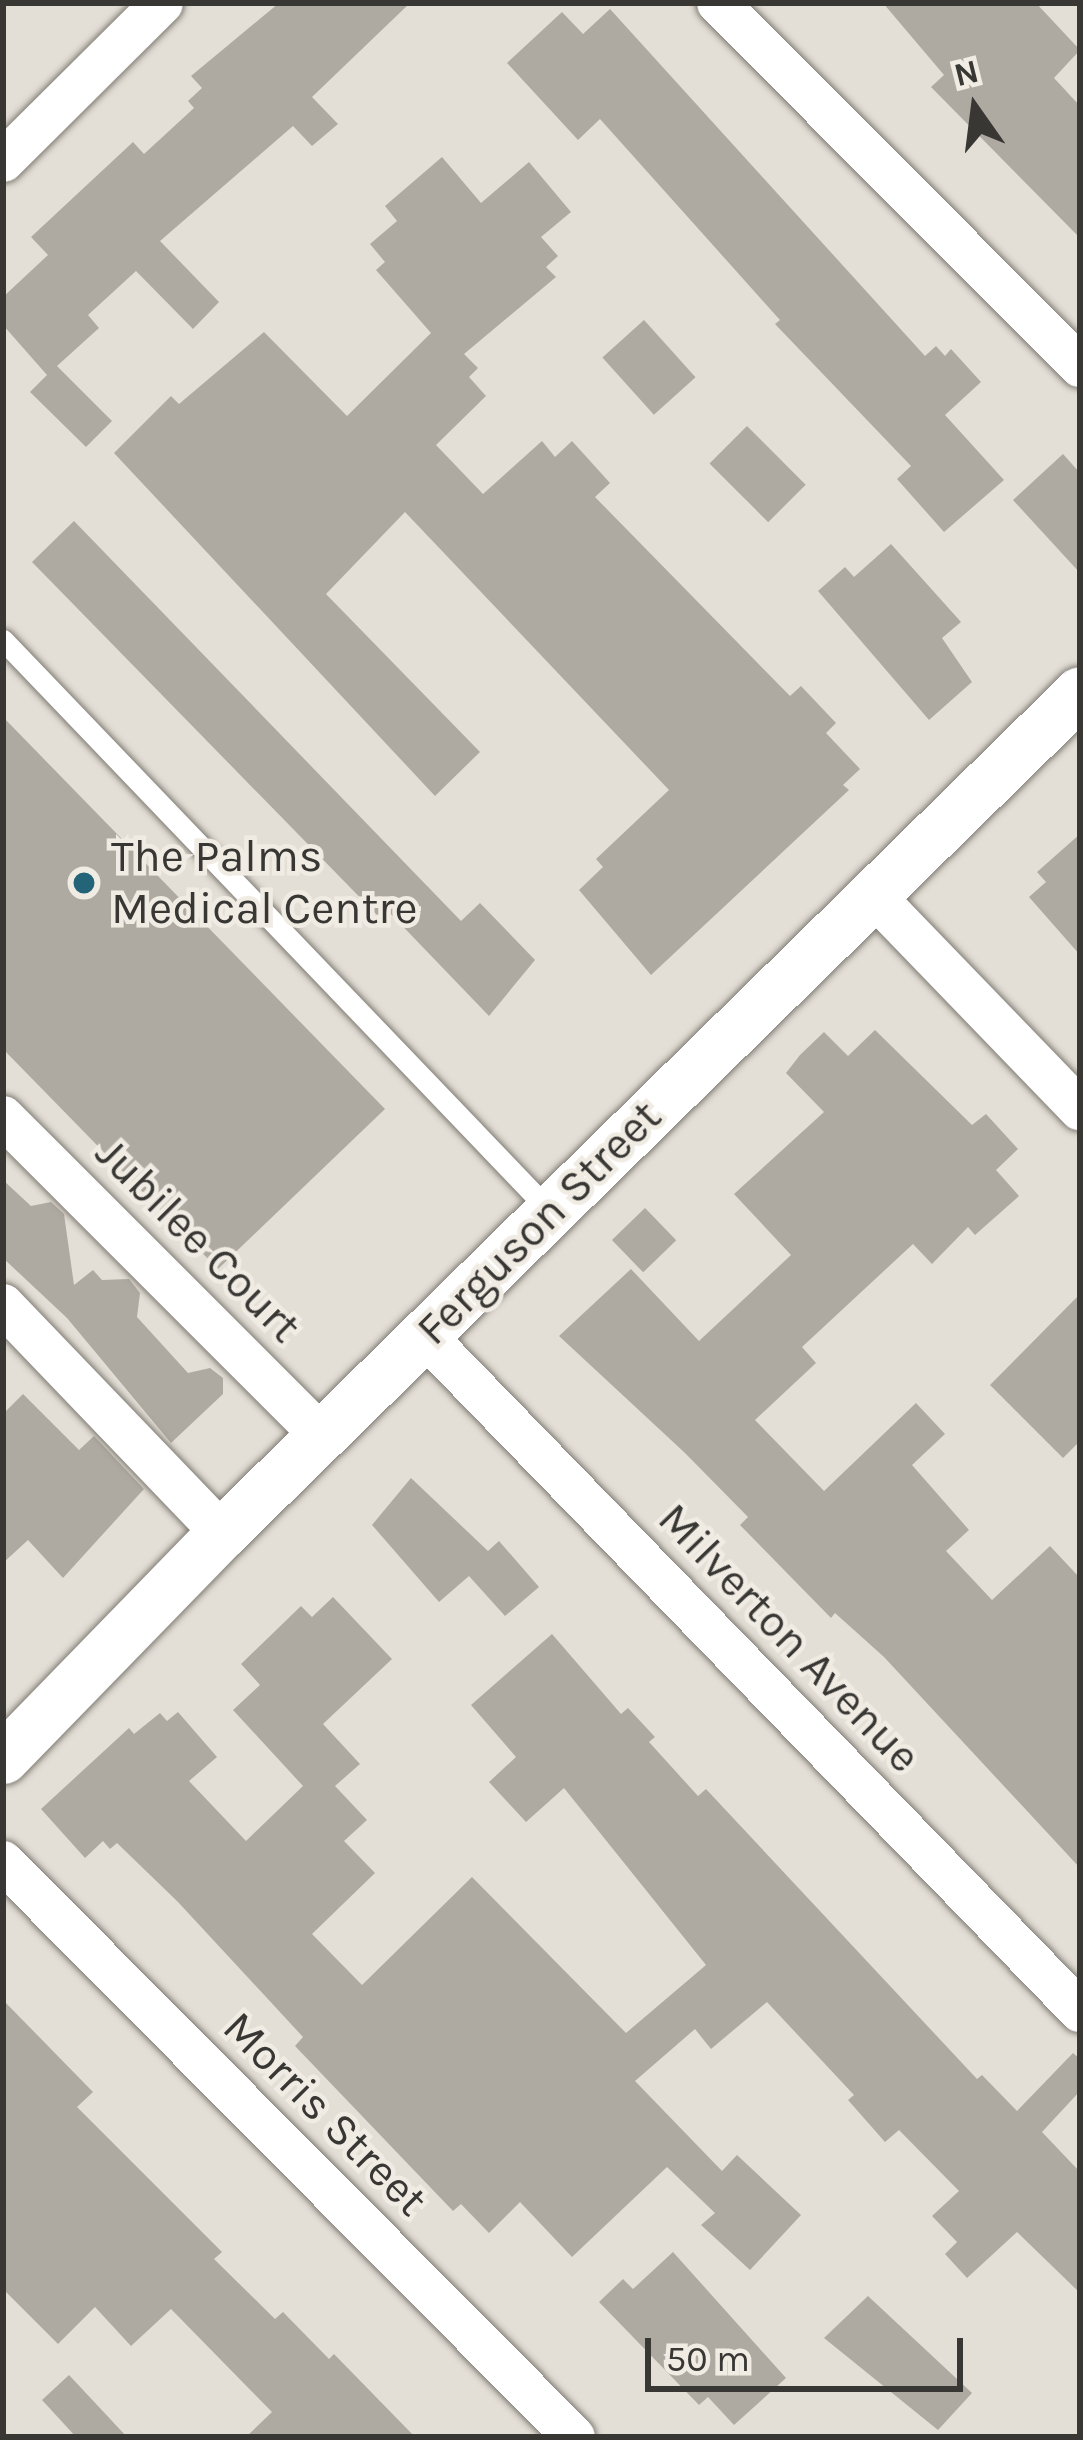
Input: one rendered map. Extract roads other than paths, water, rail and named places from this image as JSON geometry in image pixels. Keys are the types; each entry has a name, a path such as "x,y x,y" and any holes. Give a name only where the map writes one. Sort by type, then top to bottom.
{"street":[{"path":"3,160 162,3"},
{"path":"718,3 1080,366"},
{"name":"Ferguson Street","path":"3,1758 221,1533 1080,692"},
{"path":"873,895 1080,1109"},
{"name":"Jubilee Court","path":"3,1117 322,1436"},
{"path":"3,1305 221,1533"},
{"name":"Milverton Avenue","path":"425,1336 1080,2011"},
{"name":"Morris Street","path":"3,1862 574,2437"}],"lane":[{"path":"3,640 550,1211"}],"place":[{"name":"The Palms Medical Centre","path":"84,883"}]}
